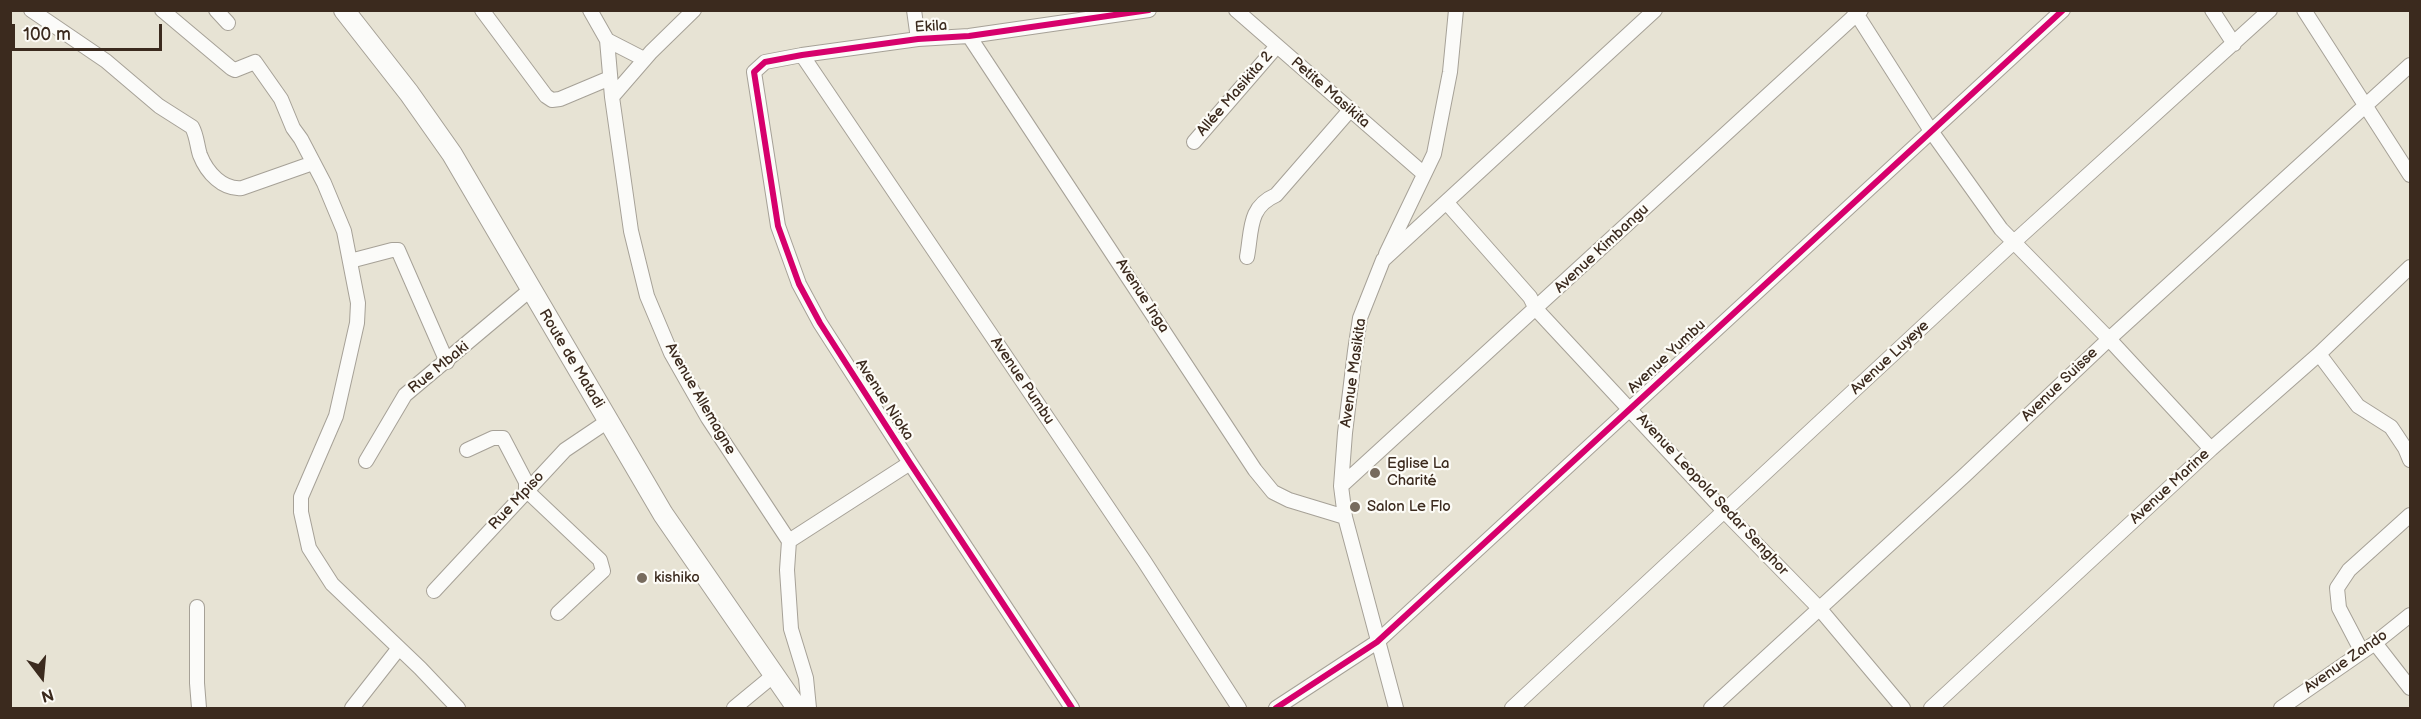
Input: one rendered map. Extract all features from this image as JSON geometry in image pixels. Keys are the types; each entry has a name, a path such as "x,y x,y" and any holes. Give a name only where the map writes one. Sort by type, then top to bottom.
{"highway":[{"name":"Route de Matadi","path":"344,10 409,93 452,154 663,513 797,708"}],"street":[{"path":"31,10 106,61 159,106 192,127 200,155 221,185 231,189 242,188 314,163"},
{"path":"162,10 231,68 235,70 255,62 281,99 293,128 324,183 344,231 358,303 357,323 336,416 301,497 301,512 309,548 332,584 458,708"},
{"path":"216,10 228,23"},
{"path":"482,10 546,96 552,100 560,99 610,78"},
{"name":"Avenue Allemagne","path":"590,10 608,40 612,97 631,231 647,296 671,353 708,418 789,541"},
{"path":"612,97 644,59 694,10"},
{"path":"914,10 918,39"},
{"name":"Petite Masikita","path":"1236,10 1424,174"},
{"path":"1383,260 1434,154 1443,116 1456,10"},
{"name":"Avenue Masikita","path":"1396,708 1345,517 1341,486 1345,433 1360,318 1383,260 1448,203 1655,10"},
{"name":"Avenue Yumbu","path":"1276,708 1377,642 2063,10"},
{"path":"2212,10 2234,44"},
{"name":"Avenue Luyeye","path":"1512,708 2015,241 2270,10"},
{"path":"2304,10 2410,175"},
{"name":"Ekila","path":"754,72 765,62 802,55 918,39 969,36 1149,11"},
{"path":"1857,12 1931,131 2001,229 2109,339 2211,449"},
{"name":"Avenue Kimbangu","path":"1341,486 1857,12"},
{"name":"Avenue Inga","path":"969,36 1255,470 1273,492 1298,503 1345,517"},
{"path":"608,40 644,59"},
{"name":"Allée Masikita 2","path":"1194,142 1277,46"},
{"name":"Avenue Pumbu","path":"802,55 1144,561 1239,708"},
{"name":"Avenue Suisse","path":"1711,708 1965,476 2109,339 2410,65"},
{"name":"Avenue Nioka","path":"754,72 778,226 789,260 820,323 1072,708"},
{"path":"1247,257 1255,210 1262,202 1276,195 1350,110"},
{"name":"Avenue Leopold Sedar Senghor","path":"1448,203 1530,297 1536,309 1725,512 1819,608 1903,708"},
{"path":"350,261 398,250 447,362"},
{"name":"Avenue Marine","path":"1931,708 2211,449 2319,354 2410,267"},
{"name":"Rue Mbaki","path":"366,461 405,395 531,291"},
{"path":"2319,354 2358,406 2391,427 2405,447 2410,460"},
{"name":"Rue Mpiso","path":"434,591 565,450 608,421"},
{"path":"467,450 493,438 503,438 526,482 526,490 602,563 603,571 558,613"},
{"path":"809,708 806,678 791,628 787,570 789,541 910,463"},
{"path":"2362,652 2339,608 2337,588 2349,570 2410,515"},
{"path":"197,607 196,683 199,708"},
{"name":"Avenue Zando","path":"2281,708 2375,643 2410,615"},
{"path":"2375,643 2410,688"},
{"path":"352,708 399,648"},
{"path":"734,708 774,675"}],"cycle path":[{"path":"1072,708 910,463 820,323 799,284 778,226 754,72 765,62 802,55 918,39 969,36 1149,10"},
{"path":"1276,708 1377,642 2063,10"}],"place":[{"name":"Eglise La Charité","path":"1375,473"},
{"name":"Salon Le Flo","path":"1355,507"},
{"name":"kishiko","path":"642,578"}]}
